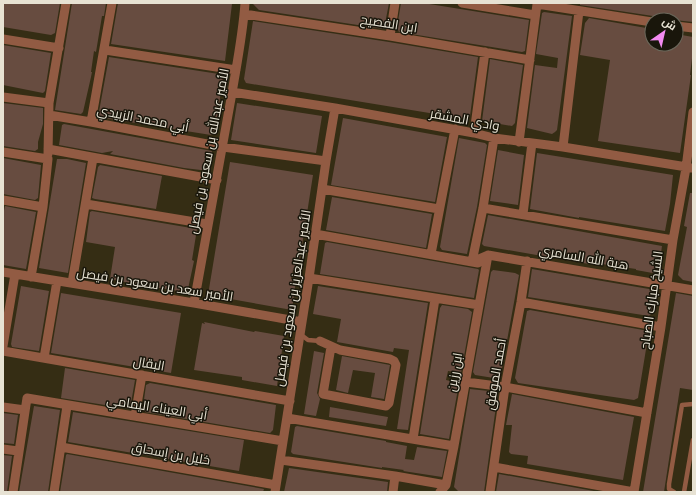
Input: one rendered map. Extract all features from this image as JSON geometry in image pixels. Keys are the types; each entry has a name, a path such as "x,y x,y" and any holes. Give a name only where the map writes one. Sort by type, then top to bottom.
{"street":[{"path":"31,277 43,207 48,163 49,103 66,3"},
{"path":"91,122 112,3"},
{"name":"الأمير عبدالله بن سعود بن فيصل","path":"194,303 207,224 217,180 236,70 245,3"},
{"path":"390,36 395,3"},
{"path":"464,3 514,8 535,15"},
{"path":"519,142 537,4 644,21"},
{"path":"563,147 579,11"},
{"name":"ابن الفصيح","path":"244,14 390,36 530,60"},
{"path":"3,39 59,48"},
{"path":"104,50 236,70"},
{"path":"474,133 485,52"},
{"name":"وادي المشقر","path":"232,92 455,129 494,138 519,142 532,142 690,168"},
{"path":"3,97 49,103"},
{"name":"الأمير عبدالعزيز بن سعود بن فيصل","path":"276,488 335,108"},
{"name":"الشيخ مبارك الصباح","path":"634,492 661,327 673,240 690,168 693,112"},
{"name":"أبي محمد الزبيدي","path":"50,115 223,146 326,161"},
{"path":"431,254 455,129"},
{"path":"472,262 483,208 494,138"},
{"path":"523,214 532,142"},
{"path":"48,149 217,180"},
{"path":"3,152 48,163"},
{"path":"72,283 93,158"},
{"path":"322,189 440,209"},
{"path":"3,200 43,207"},
{"path":"86,204 207,224"},
{"path":"483,208 673,240"},
{"path":"315,234 485,264"},
{"path":"472,262 488,255"},
{"name":"هبة الله السامري","path":"488,255 527,260 693,290"},
{"name":"ابن رزين","path":"443,488 454,446 485,264 488,255"},
{"name":"أحمد الموفق","path":"490,492 527,260"},
{"name":"الأمير سعد بن سعود بن فيصل","path":"3,272 302,322"},
{"path":"3,346 15,274"},
{"path":"309,278 479,305"},
{"path":"44,358 57,281"},
{"path":"413,439 435,299"},
{"path":"521,302 661,327"},
{"path":"320,341 340,350 394,361 396,365 389,403 386,406 323,394 331,347"},
{"name":"البقال","path":"3,351 290,401"},
{"path":"135,416 142,375"},
{"path":"466,382 647,413"},
{"name":"أبي العيناء اليمامي","path":"25,410 26,398 283,442"},
{"path":"54,492 68,406"},
{"path":"3,407 25,410 13,492"},
{"path":"287,418 454,446"},
{"name":"خليل بن إسحاق","path":"61,447 276,488"},
{"path":"3,449 18,451"},
{"path":"281,460 395,476 443,488"},
{"path":"494,467 634,492"},
{"path":"393,492 395,476"}],"lane":[{"path":"300,334 308,340 320,341"},
{"path":"674,492 669,489 669,484 682,405 693,404"},
{"path":"684,492 693,440"}],"building":[{"path":"3,3 60,3 55,33 51,35 3,27"},
{"path":"72,3 106,3 104,16 102,16 96,52 94,51 91,77 83,112 81,114 55,110"},
{"path":"118,3 232,4 225,61 111,44"},
{"path":"252,3 389,3 384,29 259,10"},
{"path":"401,3 423,3 529,20 525,51 522,52 399,32 397,27"},
{"path":"580,3 689,3 693,5 693,22 684,21 684,12 644,12 644,15 580,5"},
{"path":"542,13 572,16 557,130 552,134 527,128 535,65 557,68 558,58 536,54"},
{"path":"589,18 644,28 644,52 684,52 684,35 693,37 691,75 680,153 598,141 610,60 580,55 585,23"},
{"path":"253,21 478,57 470,116 466,119 246,83 244,79"},
{"path":"3,45 51,53 45,91 43,93 3,85"},
{"path":"109,57 219,74 223,77 215,133 211,135 98,117"},
{"path":"490,59 523,65 515,123 512,126 482,121"},
{"path":"3,103 43,108 43,124 38,142 38,149 35,151 3,146"},
{"path":"237,103 322,116 316,153 231,140"},
{"path":"343,118 447,137 435,202 331,185"},
{"path":"64,124 212,151 209,171 184,168 110,154 113,151 102,153 59,145 62,125"},
{"path":"459,138 485,143 487,145 477,207 467,254 442,250 440,247"},
{"path":"498,150 524,155 518,205 490,201"},
{"path":"537,153 673,175 665,231 530,209"},
{"path":"3,158 41,165 38,198 35,200 3,194"},
{"path":"57,159 67,159 86,163 68,273 39,268"},
{"path":"230,162 313,175 298,271 293,270 291,279 296,280 292,310 208,295"},
{"path":"100,165 162,176 156,209 92,198 98,167"},
{"path":"690,193 693,193 693,282 683,280 678,275 687,227 684,226"},
{"path":"332,197 432,214 426,248 326,230"},
{"path":"5,206 36,212 26,269 3,265 3,215"},
{"path":"92,211 197,229 192,260 194,261 188,289 185,292 153,288 110,279 115,247 86,242 90,212"},
{"path":"488,215 662,246 658,274 636,269 595,263 595,265 484,246 482,244"},
{"path":"327,242 478,269 474,298 320,274 325,243"},
{"path":"532,269 655,290 651,314 649,316 528,297"},
{"path":"493,270 515,273 519,275 500,379 475,375 473,372 491,272"},
{"path":"21,286 49,291 39,351 12,347 11,344"},
{"path":"318,286 428,303 408,430 397,429 409,350 394,348 393,352 337,342 341,319 313,314"},
{"path":"61,293 181,313 171,373 51,353"},
{"path":"676,293 693,296 693,390 680,388 664,492 643,492"},
{"path":"442,305 468,309 472,312 461,373 448,371 446,380 459,383 449,439 420,434 440,308"},
{"path":"530,310 649,331 638,398 634,400 518,383 515,378 527,311"},
{"path":"204,322 254,332 284,336 277,386 242,380 242,377 194,370 202,323 205,324"},
{"path":"314,351 324,353 317,393 320,399 316,416 304,414"},
{"path":"342,356 390,365 384,399 371,397 375,373 353,370 348,393 336,390"},
{"path":"65,368 135,380 130,409 61,398"},
{"path":"150,383 276,405 273,430 270,433 145,412 143,407 146,385"},
{"path":"470,389 498,392 484,492 463,492 458,491 454,487"},
{"path":"512,394 634,417 623,480 527,464 528,456 511,454 509,452 512,425 506,425"},
{"path":"34,406 60,410 48,492 19,492"},
{"path":"330,407 388,417 386,426 329,417"},
{"path":"73,412 244,440 239,471 68,442"},
{"path":"3,413 18,415 14,444 3,443"},
{"path":"297,426 407,446 405,459 414,460 417,447 447,451 442,477 293,454 291,452 295,427"},
{"path":"67,454 264,489 263,492 60,492"},
{"path":"3,455 12,456 7,492 3,492"},
{"path":"289,468 388,482 387,492 284,492"},
{"path":"499,474 594,491 594,492 496,492"}]}
